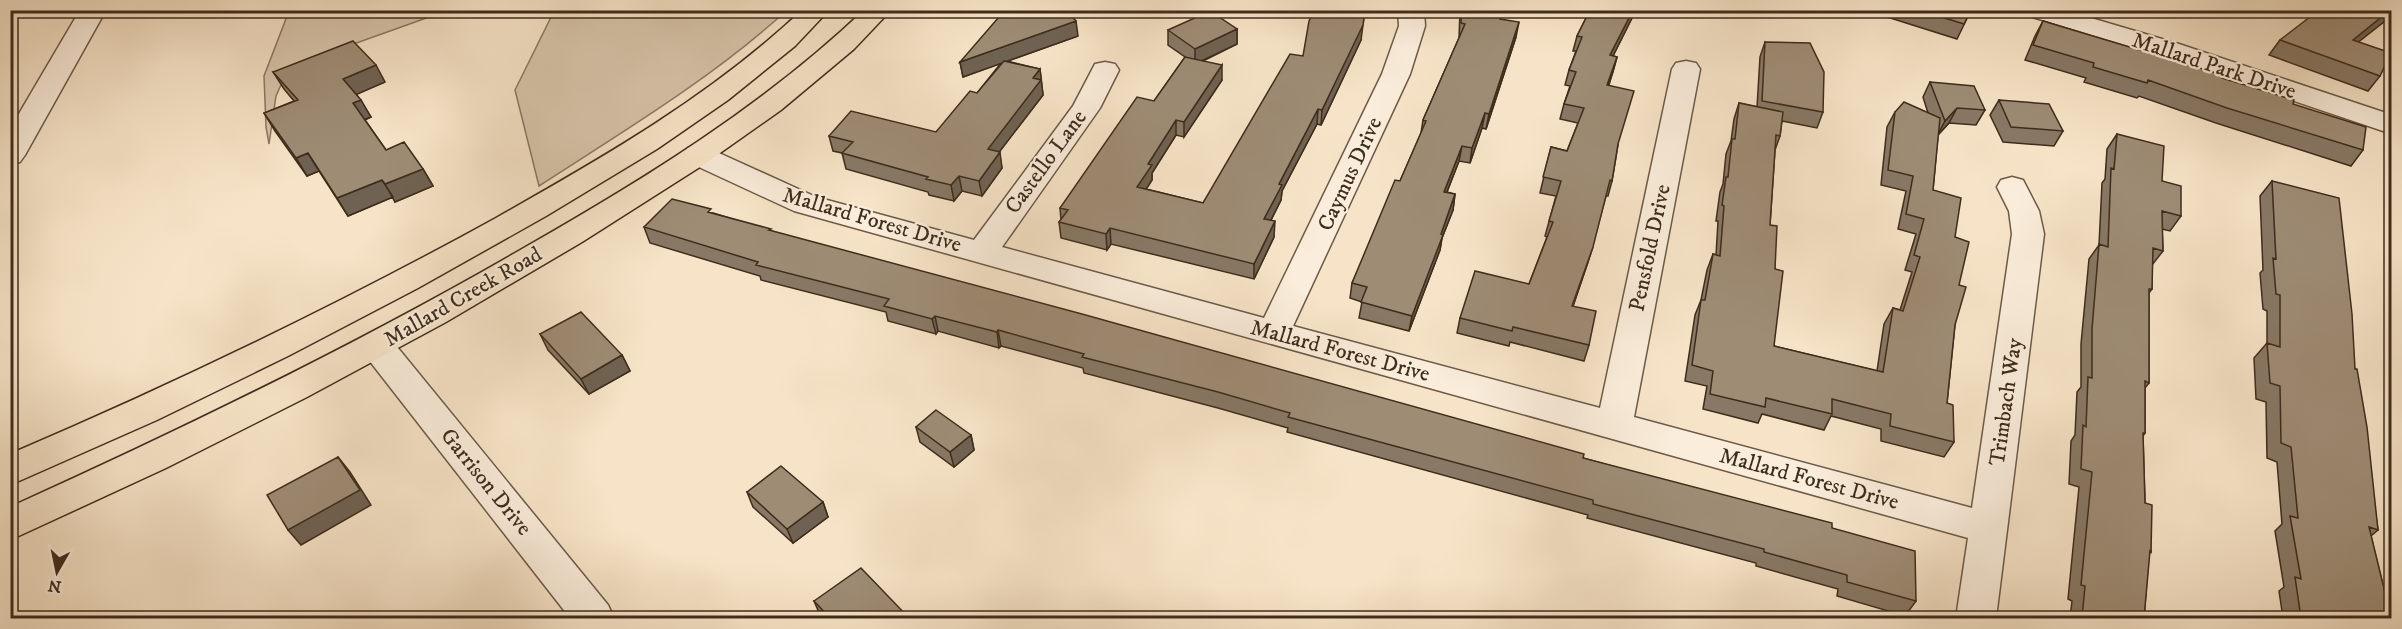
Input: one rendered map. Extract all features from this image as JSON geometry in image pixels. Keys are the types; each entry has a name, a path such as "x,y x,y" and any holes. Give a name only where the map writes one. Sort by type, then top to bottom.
{"main road":[{"name":"Mallard Creek Road","path":"10,470 155,407 428,271 657,137 752,71 817,10"},
{"name":"Mallard Creek Road","path":"10,524 136,467 377,346 503,275 698,155 816,69 879,10"}],"street":[{"path":"12,149 93,10"},
{"name":"Caymus Drive","path":"1273,333 1396,74 1412,26 1411,10"},
{"name":"Mallard Park Drive","path":"2035,10 2170,50 2391,125"},
{"name":"Pensfold Drive","path":"1614,426 1686,69"},
{"name":"Castello Lane","path":"982,252 1086,108 1105,70"},
{"name":"Mallard Forest Drive","path":"698,155 805,204 1988,528"},
{"name":"Trimbach Way","path":"1976,618 2028,234 2024,211 2012,187"},
{"name":"Garrison Drive","path":"377,346 594,618"}],"shaded area":[{"path":"554,10 786,11 697,82 539,186 515,90"},
{"path":"289,11 446,11 289,67 276,96 269,144 264,76"}],"building":[{"path":"1005,10 1066,10 1076,21 960,62"},
{"path":"1315,10 1365,10 1363,25 1322,110 1318,109 1279,184 1282,185 1264,219 1275,221 1254,264 1110,228 1106,234 1059,222 1068,210 1060,208 1137,97 1154,101 1185,57 1222,65 1184,122 1176,120 1148,164 1152,165 1137,187 1203,203 1290,54 1303,56 1309,21"},
{"path":"1462,10 1500,10 1500,19 1519,22 1489,114 1485,113 1472,148 1462,146 1444,192 1455,194 1441,234 1443,235 1412,316 1361,302 1367,287 1352,283 1395,180 1400,181 1426,121 1423,120 1465,24 1461,23"},
{"path":"1590,10 1633,10 1610,55 1617,57 1607,85 1634,91 1618,144 1612,181 1610,180 1593,247 1572,306 1596,311 1589,345 1513,327 1512,331 1460,318 1475,271 1529,284 1553,222 1549,221 1561,181 1543,177 1551,147 1567,151 1584,108 1564,104 1576,72 1569,70 1582,37 1577,36"},
{"path":"1919,10 1971,10 1964,24"},
{"path":"2319,10 2390,10 2353,40 2391,53 2380,76 2280,40"},
{"path":"1210,11 1237,29 1195,49 1168,30"},
{"path":"2043,21 2223,75 2222,78 2294,100 2293,104 2366,127 2363,150 2227,108 2148,80 2147,83 2093,67 2094,63 2033,45"},
{"path":"353,41 376,65 343,79 361,100 353,103 386,150 404,142 423,169 385,184 382,180 337,198 308,153 296,158 264,113 298,100 273,72"},
{"path":"1765,42 1810,43 1824,72 1823,112 1762,101"},
{"path":"1004,61 1040,69 1033,78 1041,80 988,149 1000,152 979,181 959,176 951,185 926,179 928,177 842,153 853,142 829,136 851,111 936,132 970,91 977,93"},
{"path":"1930,82 1974,86 1985,110 1957,108 1945,121"},
{"path":"1999,100 2049,104 2063,131 2011,127"},
{"path":"1904,102 1940,118 1933,190 1961,198 1955,237 1969,242 1959,285 1966,287 1955,325 1947,403 1953,405 1954,442 1890,426 1891,414 1832,399 1832,414 1766,398 1765,407 1710,394 1713,371 1692,365 1701,300 1705,300 1713,254 1720,256 1724,206 1722,205 1732,139 1735,139 1739,103 1783,112 1780,136 1776,135 1770,225 1777,226 1775,269 1783,271 1774,346 1883,372 1893,308 1903,311 1920,257 1914,255 1924,219 1906,214 1913,176 1888,170 1895,112"},
{"path":"2117,134 2164,146 2162,181 2181,186 2181,216 2162,211 2163,251 2153,248 2152,289 2149,289 2149,383 2145,381 2145,433 2143,433 2145,503 2152,505 2151,552 2144,618 2082,618 2085,586 2081,585 2092,472 2081,469 2083,425 2086,427 2088,377 2092,378 2092,329 2099,244 2108,247 2111,168 2114,169"},
{"path":"2272,181 2339,198 2352,314 2355,369 2357,369 2367,427 2378,530 2369,527 2388,605 2391,606 2391,618 2301,618 2295,577 2301,579 2290,516 2298,518 2291,447 2281,443 2280,386 2270,383 2267,343 2280,347 2280,295 2276,294 2273,258 2276,259"},
{"path":"672,199 711,209 708,212 771,229 769,230 1082,314 1584,454 1583,458 1832,523 1832,528 1915,551 1916,601 1847,582 1847,575 1764,552 1764,549 1593,504 1593,500 1288,417 1290,413 1218,392 1082,357 1084,354 998,330 997,332 935,316 932,319 884,306 889,299 756,265 758,262 644,227"},
{"path":"581,312 622,355 581,379 540,334"},
{"path":"936,410 971,435 950,452 916,427"},
{"path":"338,457 360,490 288,530 267,495"},
{"path":"781,466 823,502 787,529 747,492"},
{"path":"861,568 909,618 830,618 814,601"}]}
